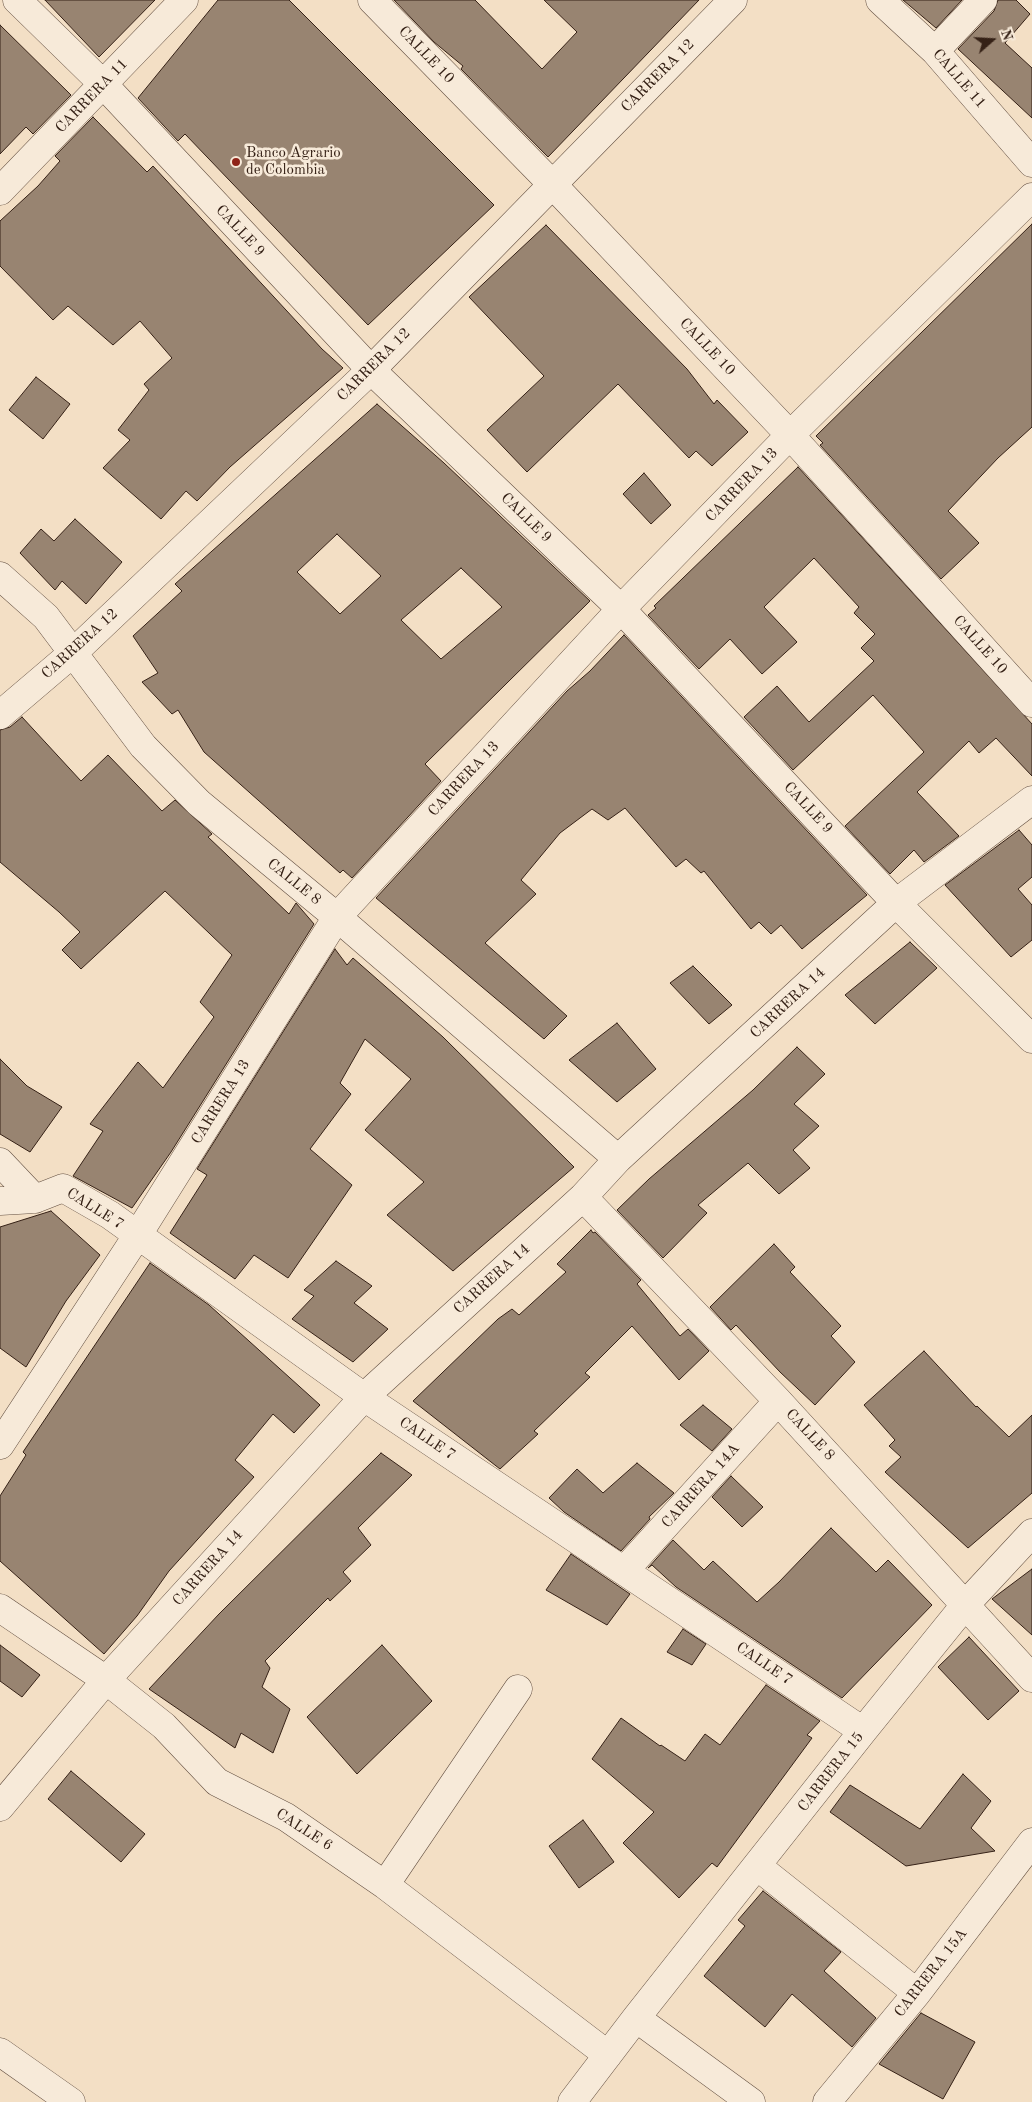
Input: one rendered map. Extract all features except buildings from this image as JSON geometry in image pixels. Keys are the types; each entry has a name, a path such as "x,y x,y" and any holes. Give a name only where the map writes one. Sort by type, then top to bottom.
{"street":[{"name":"CALLE 9","path":"17,0 103,84 371,370 621,609 896,903 1032,1038"},
{"name":"CARRERA 11","path":"0,192 184,0"},
{"name":"CALLE 10","path":"372,0 552,184 790,435 1032,703"},
{"name":"CARRERA 12","path":"0,715 74,652 371,370 733,0"},
{"name":"CALLE 11","path":"880,0 935,51 1032,163"},
{"path":"935,51 983,0"},
{"name":"CARRERA 13","path":"0,1445 137,1236 338,917 621,609 790,435 1032,197"},
{"name":"CALLE 8","path":"0,576 46,617 143,746 199,803 338,917 618,1159"},
{"name":"CARRERA 14","path":"0,1808 106,1680 364,1397 583,1197 618,1159 896,903 1032,800"},
{"path":"0,1162 36,1199"},
{"name":"CALLE 7","path":"36,1199 63,1188 110,1215 364,1397 863,1731"},
{"name":"CALLE 8","path":"583,1197 778,1400 1032,1678"},
{"path":"0,1201 36,1199"},
{"name":"CARRERA 14A","path":"624,1571 778,1400"},
{"name":"CARRERA 15","path":"572,2102 863,1731 966,1605 1032,1533"},
{"name":"CALLE 6","path":"0,1608 106,1680 164,1726 217,1782 286,1817 385,1885 608,2055"},
{"path":"385,1885 518,1689"},
{"name":"CARRERA 15A","path":"827,2102 916,1993 1032,1842"},
{"path":"757,1866 916,1993"},
{"path":"636,2018 752,2102"},
{"path":"0,2052 71,2102"}],"place":[{"name":"Banco Agrario de Colombia","path":"236,162"}]}
